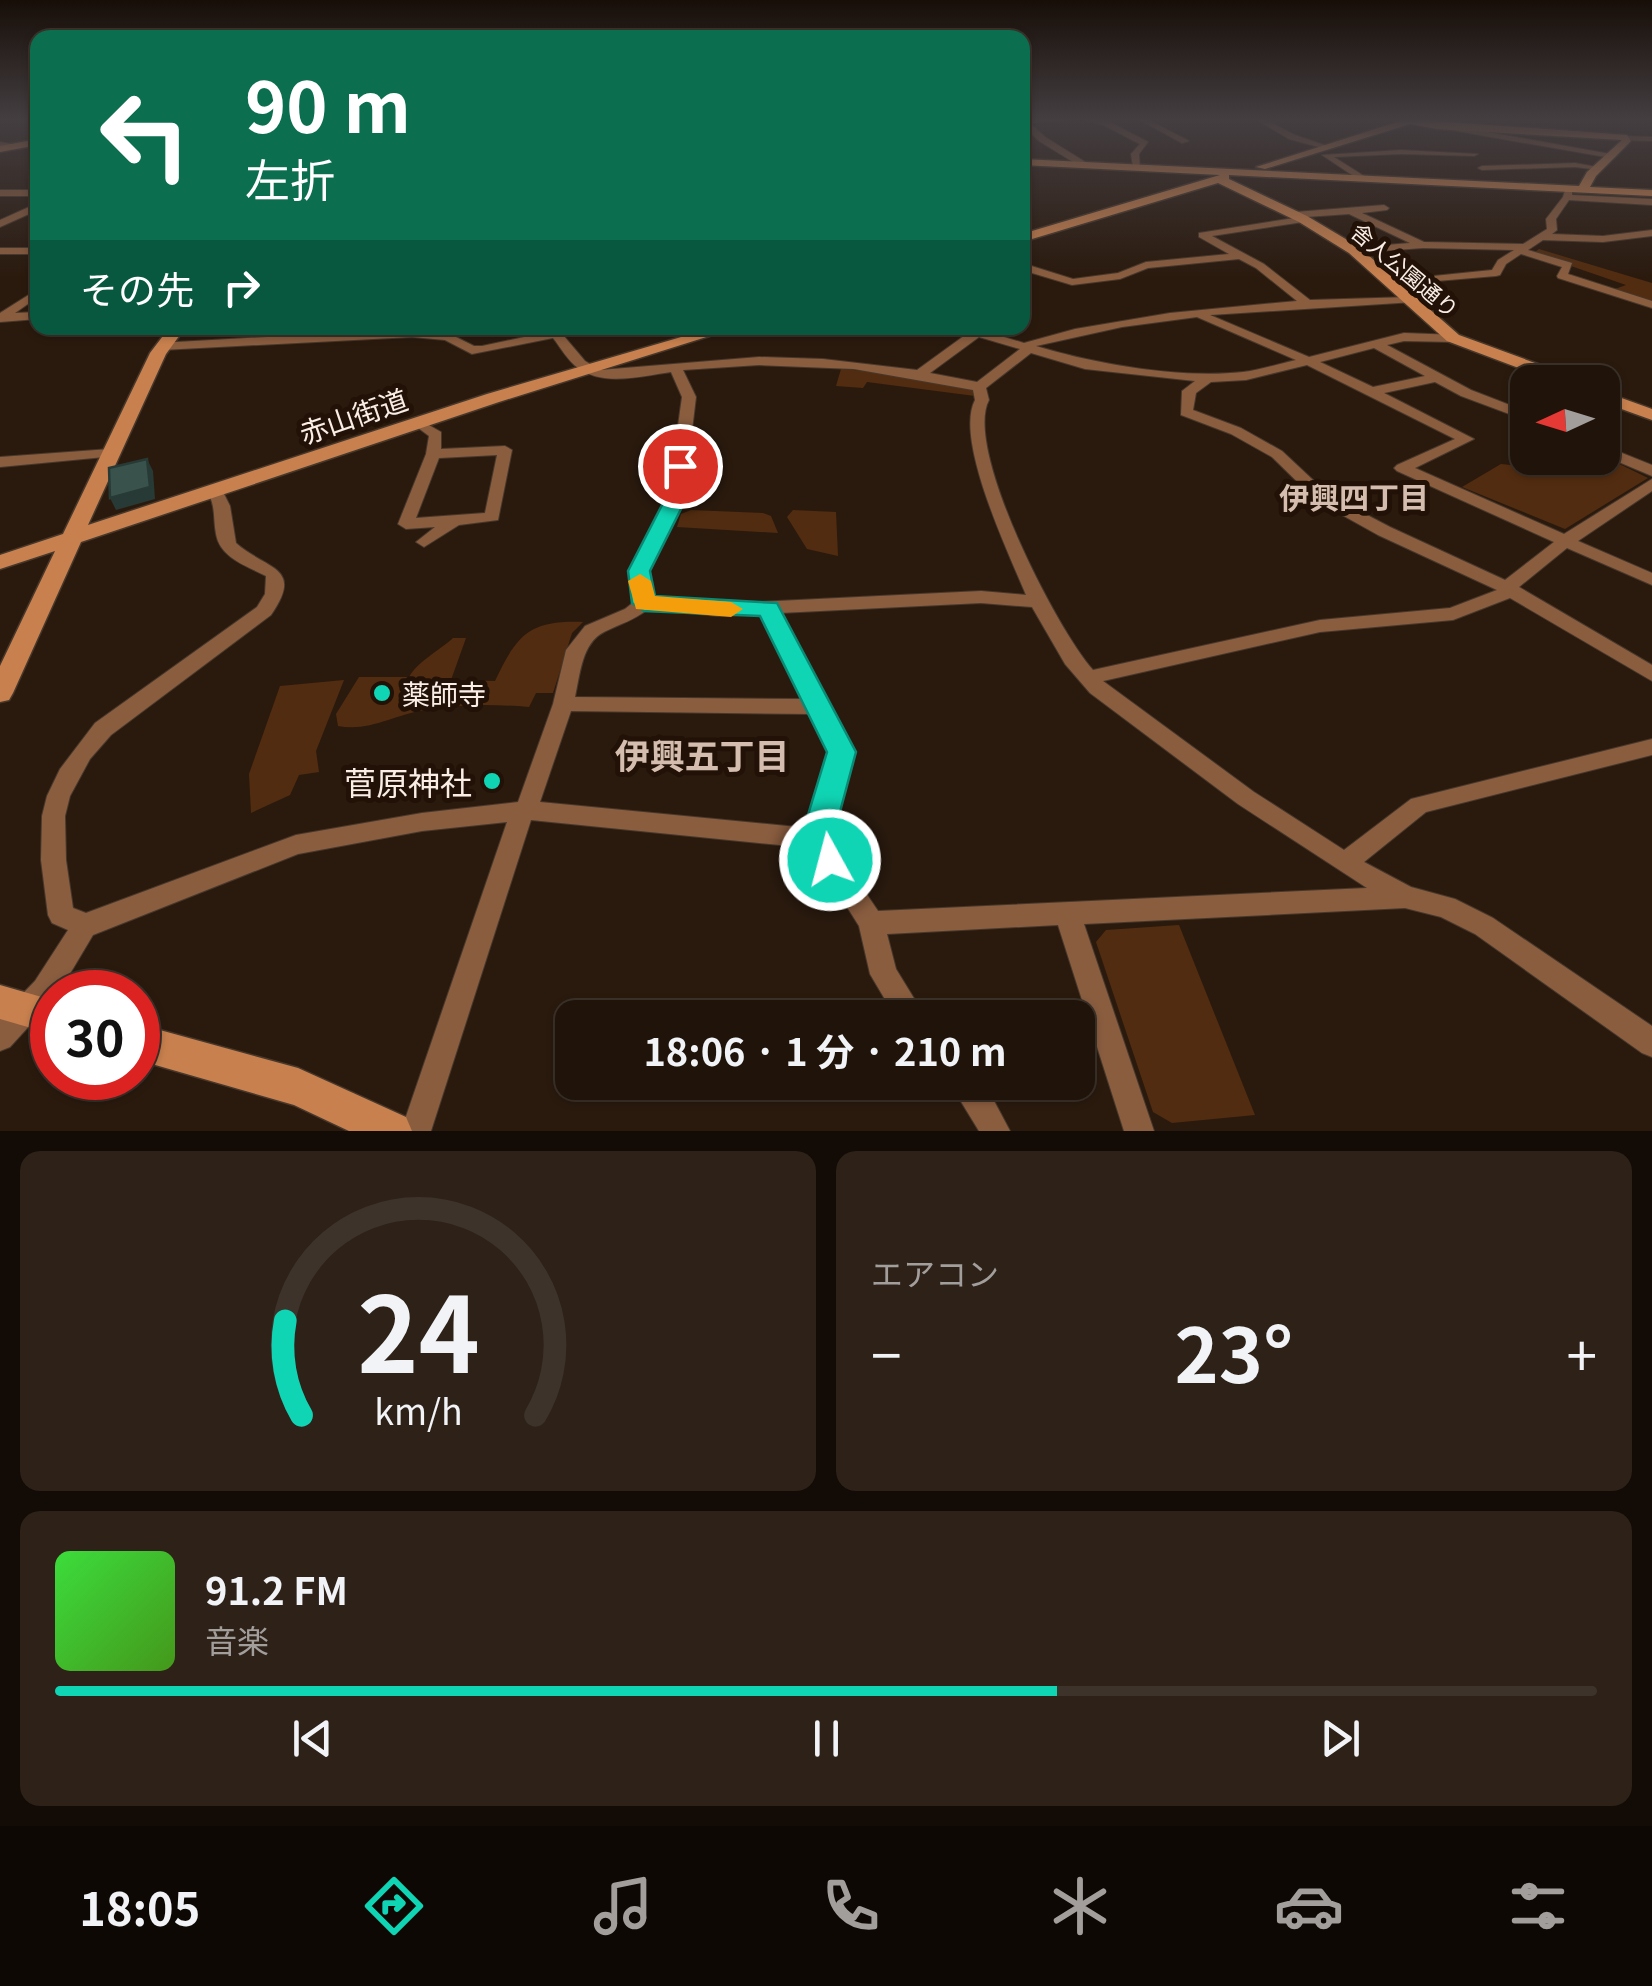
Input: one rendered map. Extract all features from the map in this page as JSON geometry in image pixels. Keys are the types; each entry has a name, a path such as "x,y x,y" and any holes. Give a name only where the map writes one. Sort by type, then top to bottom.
{"street":[{"path":"1236,172 1528,186 1652,202"},
{"path":"1030,236 1241,172"},
{"path":"1354,172 1362,178"},
{"path":"1492,172 1528,186"},
{"path":"1583,189 1596,172"},
{"name":"舎人公園通り","path":"1219,179 1299,217 1354,250 1454,338 1525,365"},
{"path":"1394,283 1496,273 1502,262 1552,230 1551,218 1568,193 1583,189 1652,193"},
{"path":"0,192 30,192"},
{"path":"1308,304 1260,266 1202,235 1299,217 1384,208"},
{"path":"0,224 30,210"},
{"path":"1351,211 1422,245"},
{"path":"1542,237 1603,239 1652,233"},
{"path":"1354,250 1422,245 1522,249 1568,265 1562,276 1652,306"},
{"path":"0,251 30,252"},
{"path":"1030,269 1072,282 1120,276 1146,266 1238,256"},
{"path":"30,297 0,318 30,316"},
{"path":"979,387 1029,348 1029,344 1075,332 1308,304 1410,300"},
{"path":"1200,315 1309,361 1467,439 1402,468 1652,580"},
{"path":"0,692 110,452 162,346 171,335"},
{"path":"162,346 365,335"},
{"path":"439,335 472,350 538,335"},
{"path":"557,335 589,370 602,374 780,361 920,374 979,387"},
{"name":"赤山街道","path":"0,562 704,335"},
{"path":"920,374 964,335"},
{"path":"986,335 1098,368 1208,378 1246,376 1404,337 1454,338"},
{"path":"1374,344 1510,409"},
{"path":"644,603 639,571 676,497 689,398 676,368"},
{"path":"1208,378 1190,392 1186,412 1236,430 1277,454 1322,498 1507,588 1652,674"},
{"path":"1370,392 1438,378"},
{"path":"979,387 982,400 975,430 1005,526 1038,602 1087,678 1108,698 1246,798 1345,863 1405,897 1446,908 1484,926 1652,1043"},
{"path":"1620,402 1652,414"},
{"path":"420,424 436,434 433,454 406,524 492,517 505,450 433,454"},
{"path":"0,462 110,452"},
{"path":"1620,457 1652,471"},
{"path":"1087,678 1320,626 1453,614 1506,593 1507,588 1566,541 1652,484"},
{"path":"85,924 61,915 49,830 62,784 102,730 264,612 274,599 278,585 274,574 232,550 225,539 224,505 216,493"},
{"path":"424,542 455,520"},
{"path":"416,1131 520,817 526,810 562,704 576,650 592,630 632,613 644,603 768,609 981,597 1038,602"},
{"path":"768,609 842,752 817,838 871,923 884,974 901,1000"},
{"path":"562,704 816,707"},
{"path":"1345,863 1419,805 1652,747"},
{"path":"0,1038 27,1010 85,924 296,845 437,820 526,810 817,838"},
{"path":"871,923 1405,897"},
{"path":"1068,915 1139,1131"},
{"path":"160,1048 298,1087 392,1131"},
{"path":"979,1100 995,1131"}],"shaded area":[{"path":"1539,249 1652,283 1652,303 1615,289 1626,285 1539,255 1535,252"},
{"path":"841,369 890,373 974,389 975,396 867,382 863,388 836,386"},
{"path":"1501,464 1510,465 1510,475 1620,475 1620,464 1648,478 1565,529 1462,487"},
{"path":"691,510 763,513 771,516 778,533 677,527 681,514"},
{"path":"793,510 836,512 838,556 807,549 787,517"},
{"path":"583,622 572,633 553,693 536,693 529,707 450,707 413,712 360,727 338,726 336,714 359,677 409,677 453,638 466,638 451,680 495,681 510,652 527,634 550,624"},
{"path":"344,680 316,751 319,772 299,775 290,795 251,813 249,774 280,686"},
{"path":"1179,925 1255,1115 1172,1123 1153,1112 1096,942 1106,930"}],"building":[{"path":"147,459 150,487 110,498 109,468"}],"slow traffic":[{"path":"640,581 644,603 731,609"}],"place":[{"name":"薬師寺","path":"382,693"},
{"name":"菅原神社","path":"492,781"}],"district":[{"name":"伊興四丁目","path":"1354,496"},
{"name":"伊興五丁目","path":"702,753"}],"route":[{"path":"680,466 673,505 639,571 644,603 718,610 768,609 842,752 817,838 830,860"}]}
